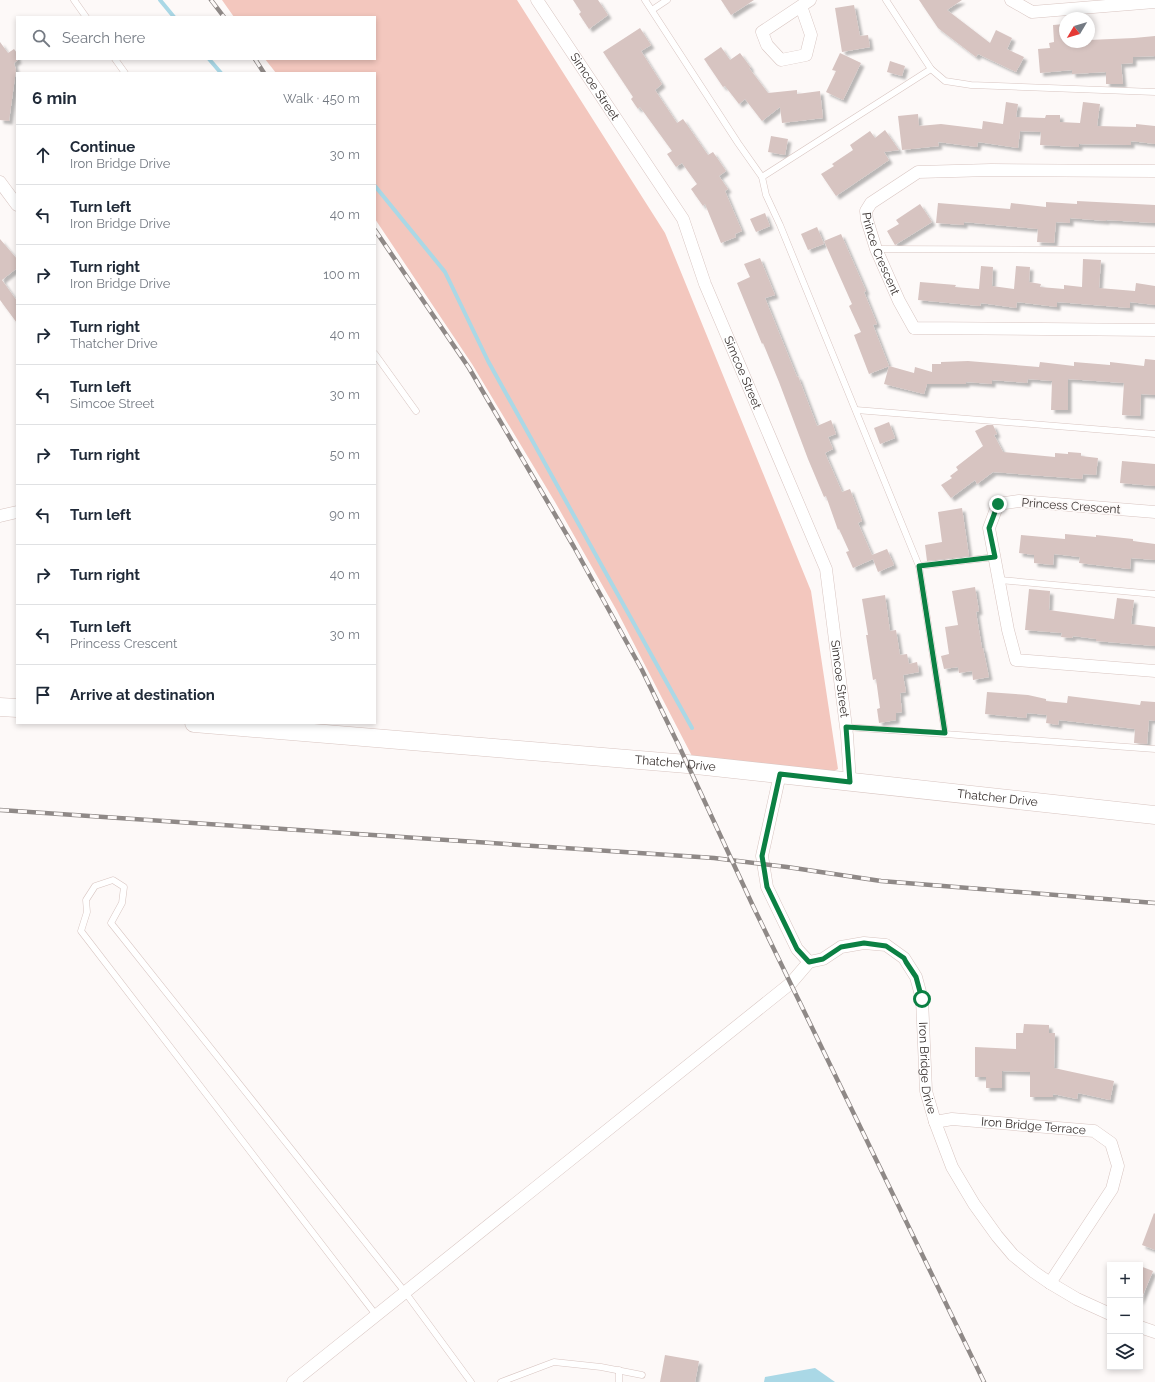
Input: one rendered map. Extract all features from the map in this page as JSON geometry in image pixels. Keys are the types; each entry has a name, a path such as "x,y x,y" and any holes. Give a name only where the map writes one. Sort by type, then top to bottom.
{"main road":[{"path":"0,707 16,708"},
{"name":"Thatcher Drive","path":"206,724 671,763 1155,815"}],"street":[{"name":"Simcoe Street","path":"537,0 683,219 705,284 826,569 846,727 850,782"},
{"path":"1011,0 1032,12 1155,2"},
{"path":"806,3 811,35 806,55 781,60 768,45 762,32 806,3"},
{"name":"Prince Crescent","path":"1155,171 991,170 918,172 871,203 866,211 867,220 876,249 899,301 914,328 1155,330"},
{"path":"0,182 16,204"},
{"name":"Princess Crescent","path":"1155,512 1019,501 998,504 989,528 1000,580 1008,630 1016,660 1155,671"},
{"path":"0,516 16,512"},
{"path":"292,1382 791,983 809,962 797,949 767,887 762,856 780,774"},
{"name":"Iron Bridge Drive","path":"809,962 823,959 841,947 864,943 886,946 904,958 916,977 922,999 926,1091 935,1122 952,1167 974,1204 1013,1255 1050,1283 1078,1299 1107,1313"},
{"name":"Iron Bridge Terrace","path":"935,1122 952,1119 1094,1131 1111,1143 1118,1166 1112,1189 1050,1283"},
{"path":"1143,1328 1155,1332"}],"lane":[{"path":"74,0 85,16"},
{"path":"645,0 738,143 762,177 766,195 783,232 919,566 945,733"},
{"path":"652,10 667,0"},
{"path":"886,0 931,69 945,81 971,85 1155,92"},
{"path":"116,60 124,72"},
{"path":"762,177 931,69"},
{"path":"876,249 1155,250"},
{"path":"376,355 416,411"},
{"path":"856,410 1155,434"},
{"path":"919,566 995,557"},
{"path":"1000,580 1155,594"},
{"path":"846,727 1155,749"},
{"path":"376,1315 81,932 87,912 86,900 95,886 113,880 124,887 122,903 111,923 405,1292 471,1382"},
{"path":"501,1382 554,1362 601,1367 642,1375"},
{"path":"619,1370 619,1382"}],"shaded area":[{"path":"222,0 517,0 665,233 811,591 838,769 828,774 693,758 617,611 555,502 472,364 376,220 376,72 275,72 266,60 376,60 376,16 233,16"}],"water":[{"path":"815,1368 835,1382 764,1382 765,1377"}],"building":[{"path":"573,0 598,0 608,15 589,29 579,14 581,12"},
{"path":"721,0 754,0 731,15"},
{"path":"919,0 962,0 947,10 990,43 996,30 1012,38 1007,49 1024,57 1016,72 978,54 976,57 938,28"},
{"path":"854,5 860,36 868,35 870,47 842,52 835,8"},
{"path":"1059,24 1059,48 1095,48 1095,40 1155,36 1155,56 1133,57 1133,63 1121,64 1123,84 1106,84 1106,72 1072,74 1072,70 1040,73 1038,49 1050,48 1049,43 1054,42 1053,25"},
{"path":"640,28 651,45 641,51 662,84 655,90 677,123 683,119 708,155 713,152 726,171 719,176 728,189 725,191 742,231 735,234 736,237 721,243 705,204 703,206 691,189 697,184 682,163 676,167 667,154 672,151 640,107 638,109 631,99 633,97 603,52"},
{"path":"0,42 8,53 14,49 16,52 16,60 18,60 14,63 16,70 9,121 0,120"},
{"path":"721,47 730,60 740,53 751,68 749,68 768,93 797,90 797,94 820,91 823,118 782,123 780,107 762,121 745,99 739,104 725,86 723,87 704,59"},
{"path":"840,53 861,63 843,100 826,92 836,71 832,70"},
{"path":"890,61 905,66 902,76 887,72"},
{"path":"1006,102 1018,104 1016,117 1045,118 1046,115 1060,115 1060,122 1080,123 1083,102 1100,104 1097,126 1136,127 1136,124 1155,126 1155,144 1131,141 1131,145 1079,144 1079,147 1040,145 1041,132 1020,131 1018,148 978,142 977,147 938,142 939,146 902,150 898,116 918,114 919,126 941,124 982,129 983,121 1003,124"},
{"path":"885,130 899,150 884,152 889,160 836,196 821,174 834,166 832,164 853,150 850,145 870,131 875,138"},
{"path":"771,136 788,139 785,155 768,152"},
{"path":"1077,201 1155,205 1155,223 1070,218 1070,223 1056,222 1054,243 1037,242 1038,229 964,222 964,225 936,223 938,203 1010,209 1011,203 1046,207 1046,202 1077,204"},
{"path":"920,204 932,222 895,245 887,231 899,224 896,220"},
{"path":"765,213 770,226 756,232 750,219"},
{"path":"817,227 824,244 808,250 801,234"},
{"path":"841,234 866,291 864,292 877,324 873,325 889,366 869,374 854,335 861,332 849,306 852,304 824,241"},
{"path":"0,239 16,258 16,269 2,280 16,300 16,322 0,300"},
{"path":"760,258 775,295 765,298 797,377 798,376 817,426 831,420 836,434 828,437 833,449 825,453 842,492 850,489 862,521 858,523 872,555 887,549 894,565 878,572 873,559 853,568 846,552 849,551 839,529 838,530 826,496 824,497 808,459 779,382 737,283 750,277 744,264"},
{"path":"1083,259 1101,260 1099,288 1135,291 1136,283 1155,286 1155,305 1130,302 1130,308 1057,302 1057,307 1017,302 1016,308 981,303 980,306 918,300 920,282 956,285 955,287 979,289 981,266 993,267 992,286 1014,289 1016,266 1030,267 1029,282 1041,284 1040,287 1064,289 1064,285 1082,287"},
{"path":"1145,359 1155,360 1155,395 1141,394 1140,416 1122,415 1124,383 1068,379 1068,410 1051,410 1052,381 1028,379 1027,383 992,380 992,384 966,382 966,384 927,384 924,394 884,384 889,366 914,373 915,367 932,372 932,364 941,364 941,362 968,361 1039,367 1040,362 1074,366 1074,362 1110,365 1110,362 1144,366"},
{"path":"889,422 895,438 880,444 874,428"},
{"path":"987,425 993,425 997,434 994,435 1003,452 1055,457 1055,453 1081,453 1081,456 1098,458 1096,475 1083,474 1082,479 993,472 977,484 975,480 951,498 941,485 952,478 950,476 958,470 956,467 983,446 975,431"},
{"path":"1122,461 1155,464 1155,486 1120,483"},
{"path":"962,508 969,556 927,561 925,545 942,542 938,512"},
{"path":"1065,534 1096,537 1096,535 1133,539 1133,541 1155,544 1155,560 1131,558 1130,569 1079,563 1080,557 1054,554 1053,565 1034,563 1034,555 1019,553 1021,535 1065,539"},
{"path":"975,587 979,611 976,612 989,677 973,680 972,671 959,673 958,667 944,669 941,656 949,654 945,627 958,625 952,591"},
{"path":"1029,589 1050,591 1049,610 1114,619 1117,598 1134,600 1131,624 1155,627 1155,646 1096,641 1096,639 1073,636 1072,638 1061,637 1062,633 1025,630"},
{"path":"885,595 890,631 896,630 900,655 907,654 909,664 917,662 919,672 903,675 906,692 900,693 902,712 896,713 896,720 879,723 877,709 880,708 876,679 873,680 862,599"},
{"path":"987,692 1028,695 1046,699 1046,701 1067,703 1068,696 1140,705 1141,701 1155,702 1155,721 1149,720 1147,744 1134,743 1135,729 1059,720 1058,725 1046,723 1047,715 1027,713 1026,718 985,714"},
{"path":"1024,1024 1049,1025 1049,1033 1055,1033 1054,1068 1114,1081 1110,1100 1078,1093 1077,1099 1053,1094 1053,1097 1030,1097 1030,1072 1002,1071 1002,1088 986,1088 986,1077 975,1077 975,1047 1016,1049 1016,1033 1023,1033"},
{"path":"1154,1213 1155,1214 1155,1250 1142,1245"},
{"path":"1143,1267 1153,1271 1143,1295"},
{"path":"665,1355 699,1361 695,1382 660,1382"}],"waterway":[{"path":"160,0 173,16"},
{"path":"210,60 220,72"},
{"path":"376,187 445,272 488,361 692,728"}],"railway":[{"path":"211,0 223,16"},
{"path":"256,60 263,72"},
{"path":"376,231 469,368 574,547 642,670 753,906 984,1382"},
{"path":"0,810 714,858 881,881 1155,903"}],"route":[{"path":"922,999 916,977 904,958 886,946 864,943 841,947 823,959 809,962 797,949 767,887 762,856 780,774 850,782 846,727 945,733 919,566 995,557 989,528 998,504"}]}
